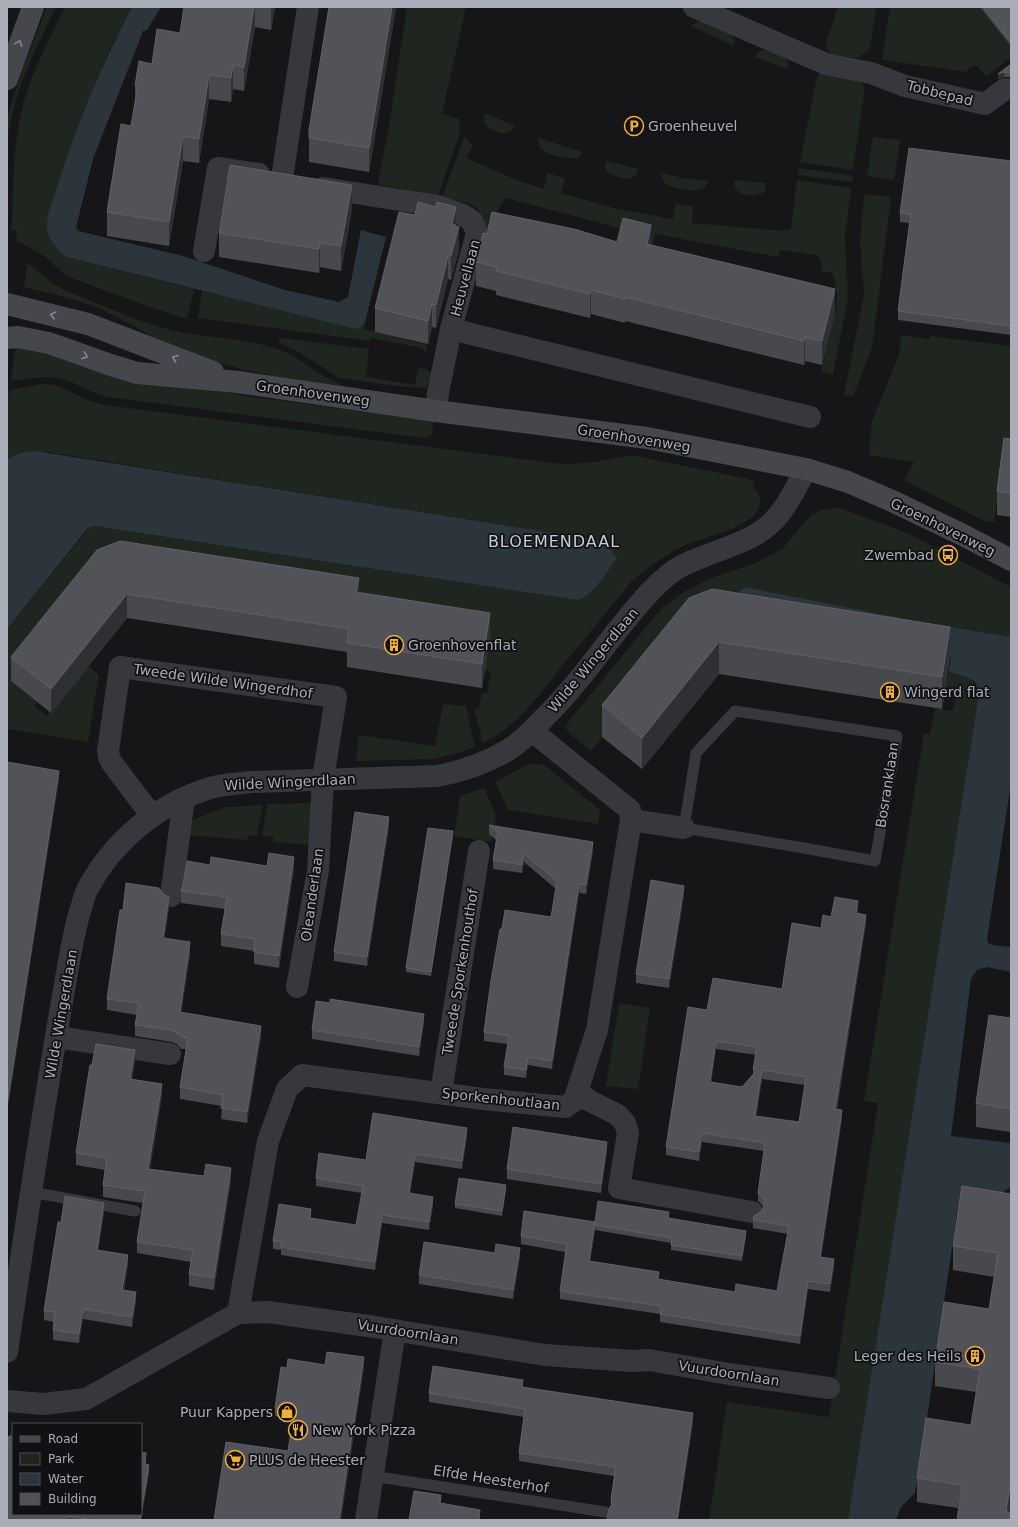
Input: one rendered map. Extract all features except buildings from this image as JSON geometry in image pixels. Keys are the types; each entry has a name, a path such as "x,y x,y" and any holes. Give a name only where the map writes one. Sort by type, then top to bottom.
{"street":[{"path":"7,79 33,7"},
{"path":"296,183 308,7"},
{"name":"Tobbepad","path":"694,7 826,64 871,73 905,86 985,104 1005,89"},
{"name":"Heuvellaan","path":"204,251 218,168 296,183 438,206 462,215 472,221 477,233 451,328 438,393 436,411"},
{"name":"Groenhovenweg","path":"7,304 88,324 238,382"},
{"path":"451,328 810,417"},
{"name":"Groenhovenweg","path":"7,338 18,337 49,343 136,373 238,382 436,411 647,438 806,469 848,482 890,500 1011,560"},
{"name":"Wilde Wingerdlaan","path":"7,1352 56,1037 76,925 86,890 116,847 152,816 184,798 204,789 226,784 323,779 437,776 461,772 509,749 532,731 558,705 645,596 673,572 708,554 736,544 761,531 776,518 806,469"},
{"name":"Tweede Wilde Wingerdhof","path":"152,816 108,757 120,667 336,697 323,779"},
{"path":"532,731 630,810 631,820"},
{"name":"Oleanderlaan","path":"297,987 318,871 323,779"},
{"path":"170,896 184,798"},
{"name":"Bosranklaan","path":"631,820 684,828"},
{"name":"Sporkenhoutlaan","path":"238,1313 268,1141 287,1089 302,1075 565,1107 574,1101 597,1030 606,983 631,820"},
{"name":"Tweede Sporkenhouthof","path":"441,1093 479,851"},
{"path":"56,1037 170,1054"},
{"path":"578,1091 588,1100 618,1115 625,1123 628,1133 618,1188 752,1212"},
{"name":"Vuurdoornlaan","path":"7,1401 43,1404 86,1399 238,1313 268,1312 395,1330 545,1355 632,1361 649,1360 729,1374 829,1388"},
{"path":"366,1520 395,1330"}],"lane":[{"name":"Bosranklaan","path":"735,711 897,736 875,862 804,848 684,828 696,753 735,711"},
{"path":"31,1192 135,1211"},
{"name":"Elfde Heesterhof","path":"372,1476 605,1512"}],"green space":[{"path":"47,7 56,7 25,74 14,109 7,145 7,120 11,105 23,68"},
{"path":"65,7 132,7 110,49 81,120 47,221 47,227 67,257 194,289 187,319 74,279 62,272 43,255 17,241 17,231 11,230 16,143 24,100 34,73"},
{"path":"407,7 466,7 442,114 459,119 460,133 438,196 378,184 389,126"},
{"path":"838,7 876,7 870,49 858,58 832,55 826,48 826,43"},
{"path":"890,7 980,7 1011,46 1011,57 986,77 976,65 973,65 967,72 882,60"},
{"path":"699,21 731,34 735,40 733,46 691,26"},
{"path":"763,50 774,52 783,57 788,62 787,69 755,57 758,52"},
{"path":"821,73 855,75 865,87 853,170 800,162 816,82"},
{"path":"484,113 515,126 512,130 504,133 495,131 484,123"},
{"path":"464,137 473,145 466,158 517,180 544,189 547,173 565,178 561,193 617,209 673,219 675,204 693,206 692,223 785,231 791,229 797,180 851,188 845,237 848,298 833,375 821,372 837,306 837,294 833,273 822,271 821,260 816,255 780,250 778,257 655,234 651,249 623,229 506,198 498,210 487,257 485,228 480,213 471,204 442,197"},
{"path":"873,137 900,140 894,180 867,176"},
{"path":"539,138 582,152 579,158 560,157 546,153 539,144"},
{"path":"606,161 639,169 635,176 624,179 609,174 605,168"},
{"path":"799,168 853,176 852,182 798,175"},
{"path":"661,173 683,178 708,181 704,188 700,190 681,189 666,184"},
{"path":"734,180 766,183 765,191 754,196 742,194 735,189"},
{"path":"864,194 891,197 872,348 853,396 844,395 864,295 860,241"},
{"path":"28,263 52,283 64,290 127,315 164,328 189,334 241,340 280,350 297,358 336,383 346,386 286,378 247,370 208,360 178,349 105,311 65,297 24,287"},
{"path":"202,291 361,327 365,322 364,329 427,345 426,352 422,348 371,338 370,341 198,318"},
{"path":"901,335 930,339 930,336 1011,346 1011,461 1003,460 994,522 984,521 904,480 914,462 869,455 872,421 899,355"},
{"path":"281,338 369,349 366,377 415,385 418,368 429,371 432,376 430,377 427,388 398,386 339,378 300,353 278,342"},
{"path":"16,344 200,388 252,397 434,421 432,434 423,438 108,397 102,396 68,381 49,377 9,381 11,380"},
{"path":"41,384 54,385 88,400 105,405 552,463 570,464 596,462 631,455 754,481 753,487 758,493 760,500 758,509 752,517 742,524 716,535 683,546 656,562 631,582 528,708 496,736 483,743 474,709 479,708 482,693 487,693 491,672 485,670 490,638 120,565 11,681 37,702 34,706 47,716 88,666 99,675 88,742 7,729 7,629 91,526 577,600 616,558 611,550 598,540 47,452 21,453 7,460 7,394 9,394 9,390"},
{"path":"839,508 907,533 1011,587 1011,637 915,621 736,595 679,642 591,751 569,733 566,728 568,722 660,610 684,592 711,578 756,563 783,548 810,516 821,510"},
{"path":"949,672 964,676 976,682 979,693 848,1520 709,1520 727,1402 829,1417 878,1103 864,1101 924,733 930,734 935,708 953,711 956,695 945,693"},
{"path":"443,704 466,706 475,747 434,759 356,761 359,735 435,746"},
{"path":"527,765 544,765 600,810 598,824 508,810 495,782"},
{"path":"484,788 496,815 491,842 454,836 460,796"},
{"path":"313,803 311,845 273,842 273,837 262,836 267,804"},
{"path":"263,805 257,836 248,835 247,840 188,835 190,821 226,807"},
{"path":"619,1003 650,1008 638,1089 606,1086"}],"water":[{"path":"132,7 161,7 147,30 143,31 93,159 76,227 78,231 183,256 285,290 339,302 348,297 361,230 386,237 365,322 361,327 356,329 67,257 52,242 48,233 47,222 67,156 83,112 101,70"},
{"path":"35,451 598,540 611,550 617,558 594,589 583,598 577,600 95,526 88,528 7,629 7,460 17,454"},
{"path":"745,587 915,621 1011,637 1011,783 987,939 988,943 992,945 1011,947 1011,972 987,967 977,970 971,979 951,1136 1011,1143 1011,1187 1002,1193 999,1212 958,1207 915,1493 901,1507 896,1520 848,1520 979,693 976,682 964,676 949,672 951,657 731,623 736,595"}],"place":[{"name":"Groenheuvel","path":"634,126"},
{"name":"Zwembad","path":"948,555"},
{"name":"Groenhovenflat","path":"394,645"},
{"name":"Wingerd flat","path":"890,692"},
{"name":"Leger des Heils","path":"975,1356"},
{"name":"Puur Kappers","path":"287,1412"},
{"name":"New York Pizza","path":"298,1430"},
{"name":"PLUS de Heester","path":"235,1460"}],"district":[{"name":"BLOEMENDAAL","path":"554,541"}]}
